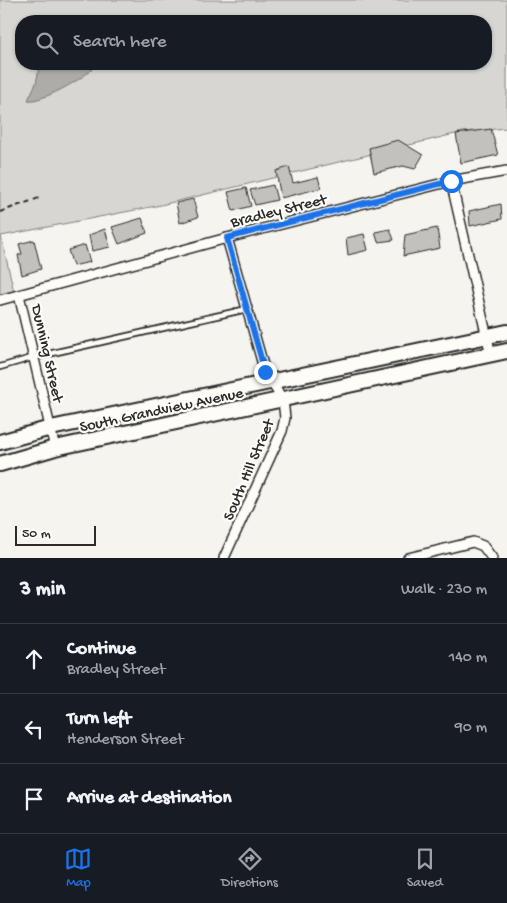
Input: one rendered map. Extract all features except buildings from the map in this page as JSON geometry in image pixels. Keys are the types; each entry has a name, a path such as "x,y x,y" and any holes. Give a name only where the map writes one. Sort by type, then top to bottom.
{"main road":[{"name":"South Grandview Avenue","path":"0,464 55,448 507,332"},
{"name":"South Grandview Avenue","path":"0,442 50,428 507,352"}],"street":[{"name":"Bradley Street","path":"0,300 227,238 451,181 507,171"},
{"path":"451,181 491,355"},
{"name":"South Hill Street","path":"224,558 284,424 276,391 265,372 227,238"},
{"name":"Dunning Street","path":"19,295 55,448"},
{"path":"408,558 474,542 483,546 492,558"}],"lane":[{"path":"0,367 35,357 247,310"}],"path":[{"path":"0,212 39,198"}],"shaded area":[{"path":"0,0 507,0 507,128 463,132 161,205 1,236 14,292 0,296"},
{"path":"39,70 91,70 61,89 42,98 28,100 36,83"}],"route":[{"path":"265,372 227,238 451,181"}]}
